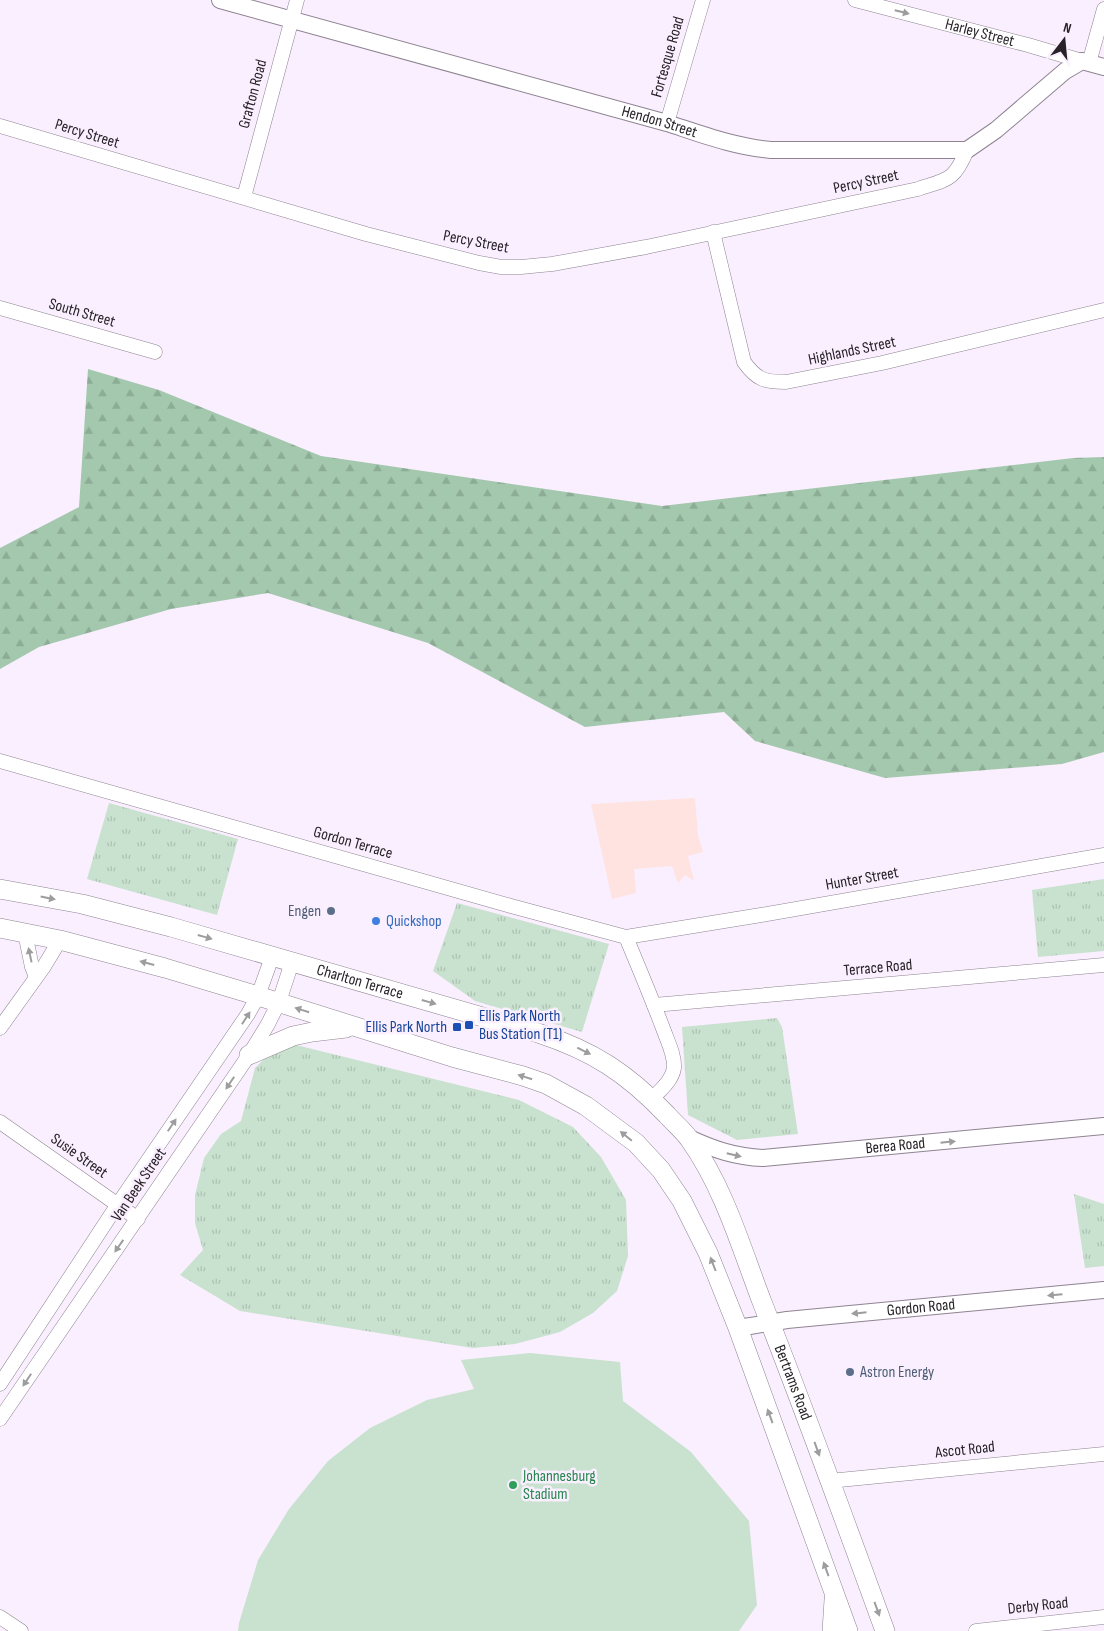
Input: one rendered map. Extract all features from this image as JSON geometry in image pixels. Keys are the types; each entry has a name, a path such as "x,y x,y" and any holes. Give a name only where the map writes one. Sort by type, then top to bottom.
{"main road":[{"name":"Charlton Terrace","path":"0,889 82,904 171,928 562,1041 587,1052 609,1065 652,1099 689,1138"},
{"path":"0,928 60,940 165,968 355,1027"},
{"path":"249,1055 294,1036 355,1027"},
{"name":"Bertrams Road","path":"355,1027 546,1084 608,1120 636,1143 661,1170 682,1201 708,1253 738,1328 848,1631"},
{"name":"Bertrams Road","path":"689,1138 717,1187 770,1322 885,1631"},
{"path":"832,1631 834,1591"}],"street":[{"name":"Hendon Street","path":"220,0 752,148 770,150 967,150"},
{"name":"Grafton Road","path":"244,197 297,0"},
{"name":"Fortesque Road","path":"667,124 703,0"},
{"name":"Harley Street","path":"855,0 1028,45 1092,64"},
{"path":"967,150 996,130 1065,72 1092,64 1104,9"},
{"name":"Percy Street","path":"0,126 366,234 501,267 552,264 646,247 918,189 948,179 956,172 967,150"},
{"name":"Highlands Street","path":"713,232 744,362 758,378 773,382 786,382 882,363 1104,310"},
{"name":"South Street","path":"0,308 156,352"},
{"name":"Gordon Terrace","path":"0,761 626,937"},
{"name":"Hunter Street","path":"626,937 1104,855"},
{"path":"25,932 32,967 36,977"},
{"path":"626,937 674,1058 672,1076 652,1099"},
{"path":"0,1028 60,940"},
{"name":"Van Beek Street","path":"0,1384 118,1204 248,1014 258,996 272,957"},
{"name":"Van Beek Street","path":"1,1415 138,1219 249,1055 279,1002 292,962"},
{"name":"Terrace Road","path":"654,1005 1104,965"},
{"name":"Susie Street","path":"0,1122 138,1219"},
{"name":"Berea Road","path":"689,1138 732,1155 746,1158 763,1158 1104,1126"},
{"name":"Gordon Road","path":"738,1328 770,1322 1104,1290"},
{"path":"55,1301 74,1311"},
{"name":"Ascot Road","path":"829,1481 1104,1454"},
{"path":"0,1616 21,1631"},
{"name":"Derby Road","path":"976,1631 1104,1617"}],"shaded area":[{"path":"695,798 698,835 703,852 688,856 694,881 685,875 678,883 672,866 634,869 636,893 612,899 591,804"}],"green space":[{"path":"88,369 159,390 321,456 662,506 1073,458 1104,457 1104,752 1062,764 885,778 755,741 724,712 585,727 428,643 268,593 171,609 39,647 0,669 0,548 79,507"},
{"path":"109,803 238,839 217,915 87,879"},
{"path":"1104,879 1104,951 1038,957 1032,890"},
{"path":"457,903 609,944 582,1032 475,1001 433,971"},
{"path":"777,1018 782,1027 798,1134 737,1140 688,1115 682,1027"},
{"path":"296,1045 519,1100 573,1127 601,1157 626,1200 628,1256 617,1291 593,1313 560,1332 515,1344 473,1348 240,1311 180,1275 203,1250 195,1223 195,1195 204,1158 221,1134 241,1121 255,1068 269,1054"},
{"path":"1074,1194 1104,1204 1104,1266 1085,1268"},
{"name":"Johannesburg Stadium","path":"530,1353 620,1362 623,1401 691,1452 749,1521 757,1605 739,1631 238,1631 258,1560 289,1509 328,1461 370,1428 427,1400 474,1389 461,1360"}],"place":[{"name":"Engen","path":"331,911"},
{"name":"Quickshop","path":"376,921"},
{"name":"Ellis Park North Bus Station (T1)","path":"469,1025"},
{"name":"Ellis Park North","path":"457,1027"},
{"name":"Astron Energy","path":"850,1372"},
{"name":"Johannesburg Stadium","path":"513,1485"}]}
